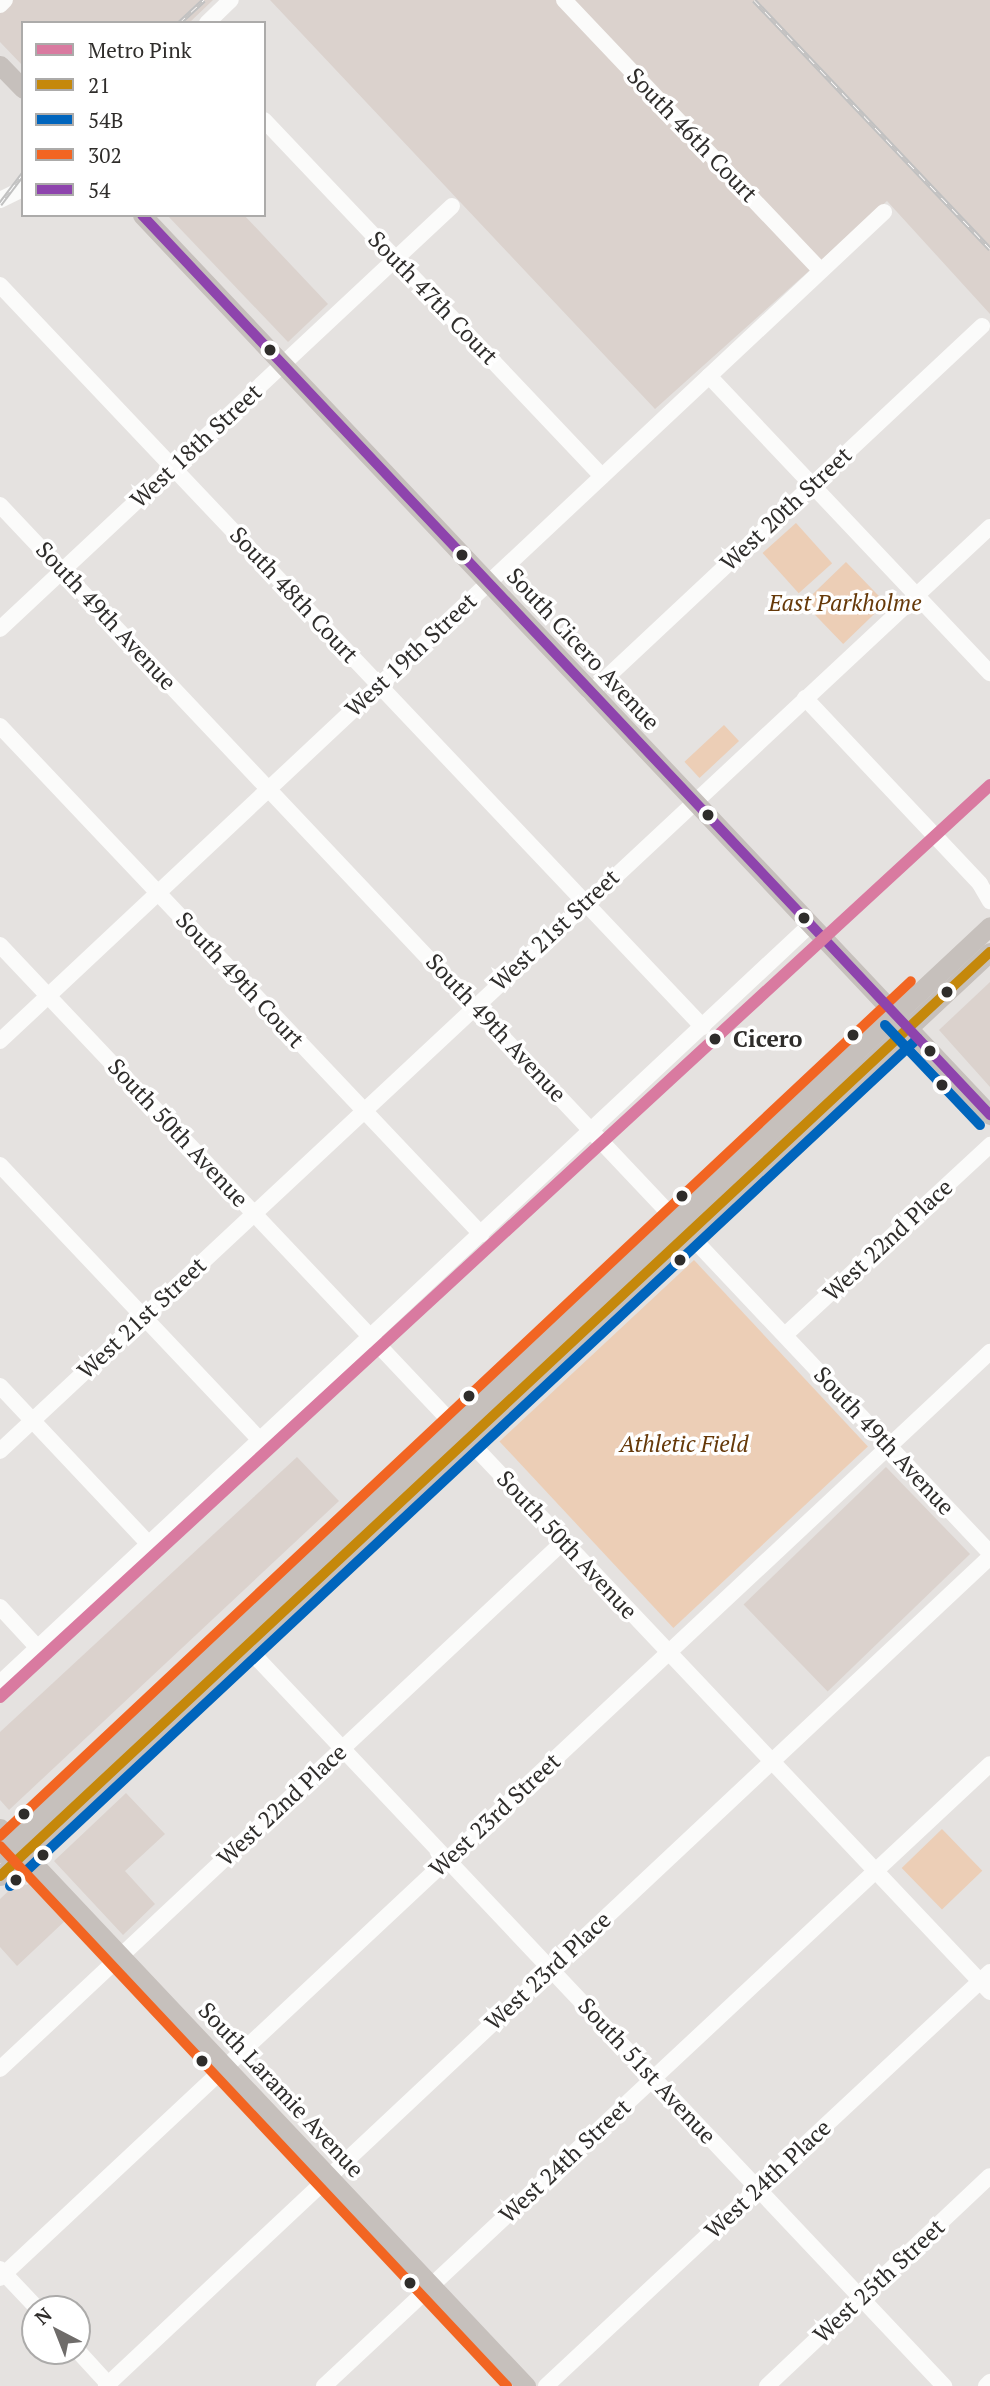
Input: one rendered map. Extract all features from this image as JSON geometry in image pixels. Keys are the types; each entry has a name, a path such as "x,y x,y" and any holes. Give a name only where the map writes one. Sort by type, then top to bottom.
{"main road":[{"path":"0,65 21,87"},
{"name":"South Cicero Avenue","path":"144,217 990,1115"},
{"path":"0,1876 9,1844 240,1640 462,1433 902,1021 990,926"},
{"path":"902,1021 990,952"},
{"name":"South Laramie Avenue","path":"9,1844 121,1956 526,2386"}],"street":[{"path":"0,5 5,0"},
{"path":"209,21 231,0"},
{"name":"South 46th Court","path":"564,0 821,271"},
{"name":"South 47th Court","path":"266,122 602,476"},
{"path":"0,200 21,190"},
{"name":"West 18th Street","path":"0,629 452,206"},
{"name":"West 19th Street","path":"0,1041 884,212"},
{"name":"South 48th Court","path":"0,285 703,1027"},
{"name":"West 20th Street","path":"590,692 982,326"},
{"path":"709,376 990,673"},
{"name":"South 49th Avenue","path":"0,505 593,1130 990,1555"},
{"name":"West 21st Street","path":"0,1451 693,801 990,527"},
{"path":"805,698 980,884 990,901"},
{"name":"South 49th Court","path":"0,726 481,1234"},
{"path":"0,1684 810,925"},
{"name":"South 50th Avenue","path":"0,945 876,1871 987,1982"},
{"name":"West 22nd Place","path":"785,1335 990,1144"},
{"path":"0,1165 260,1440"},
{"name":"West 23rd Street","path":"2,2273 990,1352"},
{"path":"0,1386 149,1544"},
{"name":"West 22nd Place","path":"0,2069 564,1541"},
{"name":"West 23rd Place","path":"108,2385 990,1555"},
{"path":"0,1607 38,1648"},
{"name":"South 51st Avenue","path":"240,1640 944,2386"},
{"name":"West 24th Street","path":"324,2386 990,1764"},
{"name":"West 24th Place","path":"546,2386 758,2188 987,1982"},
{"name":"West 25th Street","path":"767,2386 990,2176"},
{"path":"2,2273 24,2295"},
{"path":"90,2365 108,2385"},
{"path":"986,2386 990,2382"}],"shaded area":[{"path":"0,0 213,0 191,21 21,21 21,64 0,42"},
{"path":"270,0 990,0 990,314 887,201 655,409"},
{"path":"169,217 246,217 328,304 288,342"},
{"path":"990,982 990,1087 939,1030"},
{"path":"297,1457 339,1501 9,1810 0,1800 0,1732"},
{"path":"886,1467 970,1554 828,1692 744,1605"},
{"path":"126,1793 165,1834 125,1871 155,1904 123,1935 54,1861"},
{"path":"32,1881 67,1919 17,1966 0,1947 0,1899 17,1883 27,1885"}],"green space":[{"name":"East Parkholme","path":"796,523 832,563 799,593 763,553"},
{"name":"East Parkholme","path":"846,562 886,603 843,644 804,603"},
{"path":"724,725 739,741 700,778 685,762"},
{"name":"Athletic Field","path":"694,1260 868,1446 673,1628 499,1441"},
{"path":"942,1829 982,1871 942,1910 902,1868"}],"railway":[{"path":"181,21 204,0"},
{"path":"754,0 990,249"},
{"path":"0,204 21,177"}],"metro line":[{"name":"Pink","path":"0,1697 990,785"}],"transit line":[{"name":"54","path":"144,217 990,1115"},
{"name":"21","path":"0,1876 990,952"},
{"name":"302","path":"0,1836 911,981"},
{"name":"54B","path":"885,1025 980,1125"},
{"name":"54B","path":"10,1886 918,1038"},
{"name":"302","path":"0,1846 507,2386"}],"place":[{"name":"Cicero","path":"715,1039"}]}
